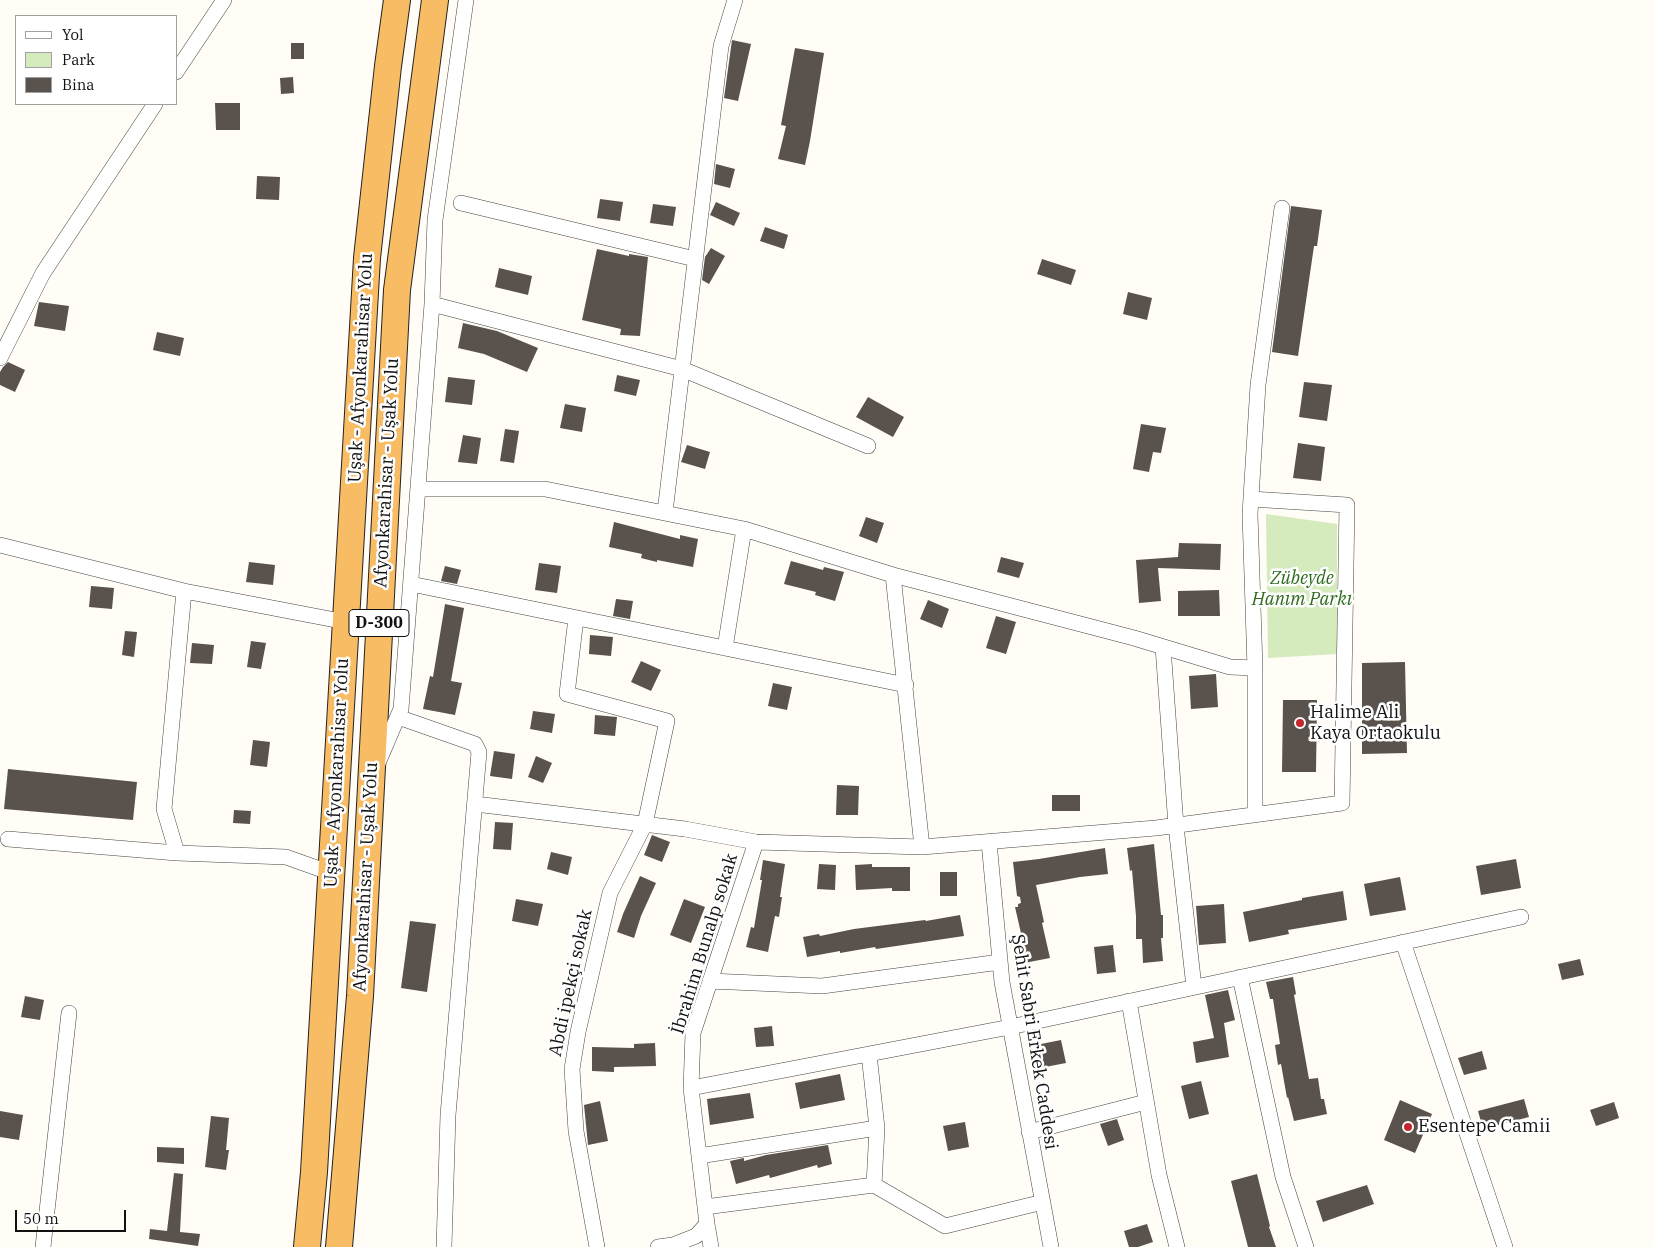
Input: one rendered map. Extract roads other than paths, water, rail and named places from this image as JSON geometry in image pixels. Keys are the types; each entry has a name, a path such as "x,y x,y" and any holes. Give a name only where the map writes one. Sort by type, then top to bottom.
{"highway":[{"name":"Uşak - Afyonkarahisar Yolu","path":"307,1247 314,1172 367,258 397,0"},
{"name":"Afyonkarahisar - Uşak Yolu","path":"339,1247 360,996 397,290 435,0"}],"street":[{"path":"178,69 224,0"},
{"path":"371,781 401,710 432,304 435,220 466,0"},
{"path":"664,512 721,46 735,0"},
{"path":"0,358 43,273 154,105"},
{"path":"461,203 695,260"},
{"path":"1255,815 1255,668 1250,499 1258,385 1282,208"},
{"path":"432,304 682,369 868,446"},
{"path":"418,489 545,489 744,529 893,575 1163,647 1230,667 1255,668"},
{"path":"475,804 685,829 756,842 922,847 1176,826 1342,802 1347,504 1250,499"},
{"path":"725,648 744,529"},
{"path":"0,545 184,591 346,622"},
{"path":"893,575 922,847"},
{"path":"411,584 906,685"},
{"path":"177,852 164,808 184,591"},
{"name":"Abdi ipekçi sokak","path":"576,618 567,694 667,721 645,824 610,893 578,1032 572,1069 576,1131 597,1247"},
{"path":"1163,647 1176,826 1194,987"},
{"path":"398,717 475,744 479,752 448,1115 444,1247"},
{"path":"8,839 177,852 286,857 331,873"},
{"name":"İbrahim Bunalp sokak","path":"711,1247 691,1088 693,1034 756,842"},
{"name":"Şehit Sabri Erkek Caddesi","path":"989,842 1000,962 1010,1027 1051,1247"},
{"path":"691,1088 1010,1027 1521,916"},
{"path":"1403,942 1505,1247"},
{"path":"710,982 822,986 1000,962"},
{"path":"1240,977 1283,1177 1306,1247"},
{"path":"1129,1001 1159,1175 1177,1247"},
{"path":"43,1247 69,1013"},
{"path":"869,1054 877,1128 874,1185"},
{"path":"1029,1132 1146,1102"},
{"path":"699,1156 877,1128"},
{"path":"705,1207 874,1185 945,1226 1042,1202"},
{"path":"658,1247 673,1245 696,1236 707,1224"}],"place":[{"name":"Halime Ali Kaya Ortaokulu","path":"1300,723"},
{"name":"Esentepe Camii","path":"1408,1127"}],"park label":[{"name":"Zübeyde Hanım Parkı","path":"1302,589"}]}
